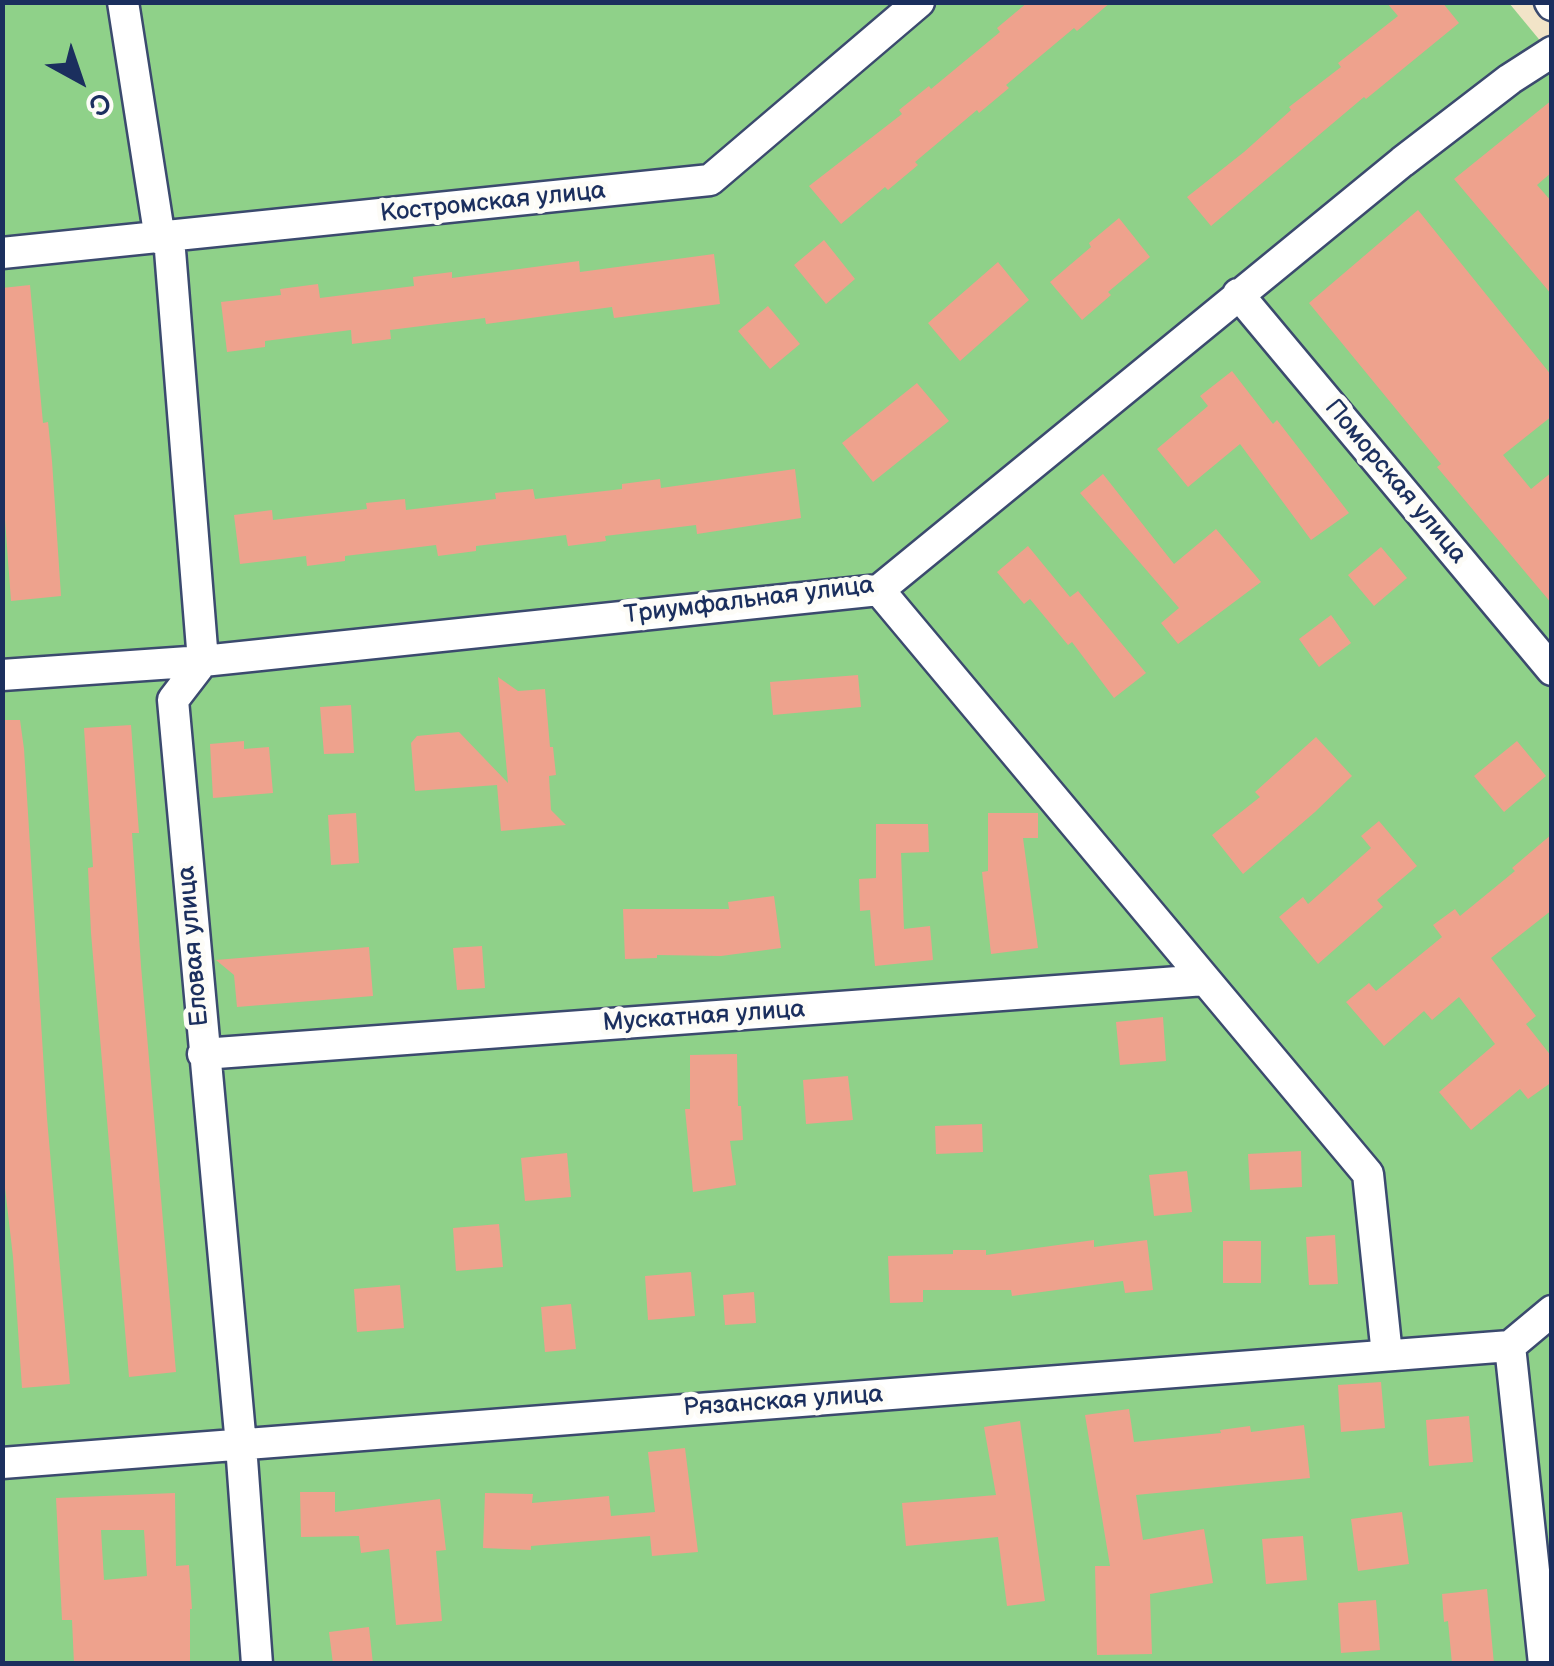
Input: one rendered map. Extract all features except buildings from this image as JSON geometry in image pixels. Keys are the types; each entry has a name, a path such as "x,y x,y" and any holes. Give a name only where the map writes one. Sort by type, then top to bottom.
{"street":[{"path":"123,2 164,238 203,661"},
{"name":"Костромская улица","path":"2,253 710,180 919,2"},
{"name":"Триумфальная улица","path":"2,674 203,661 879,590 1238,294 1494,90 1552,52"},
{"name":"Поморская улица","path":"1238,294 1552,670"},
{"path":"879,590 1368,1174 1387,1355"},
{"name":"Еловая улица","path":"203,661 173,700 241,1445 257,1664"},
{"name":"Мускатная улица","path":"203,1054 1205,980"},
{"path":"1544,1664 1510,1346 1552,1311"},
{"name":"Рязанская улица","path":"2,1463 1510,1346"}],"green space":[{"path":"3,3 1509,3 1552,55 1551,1663 3,1664"}]}
